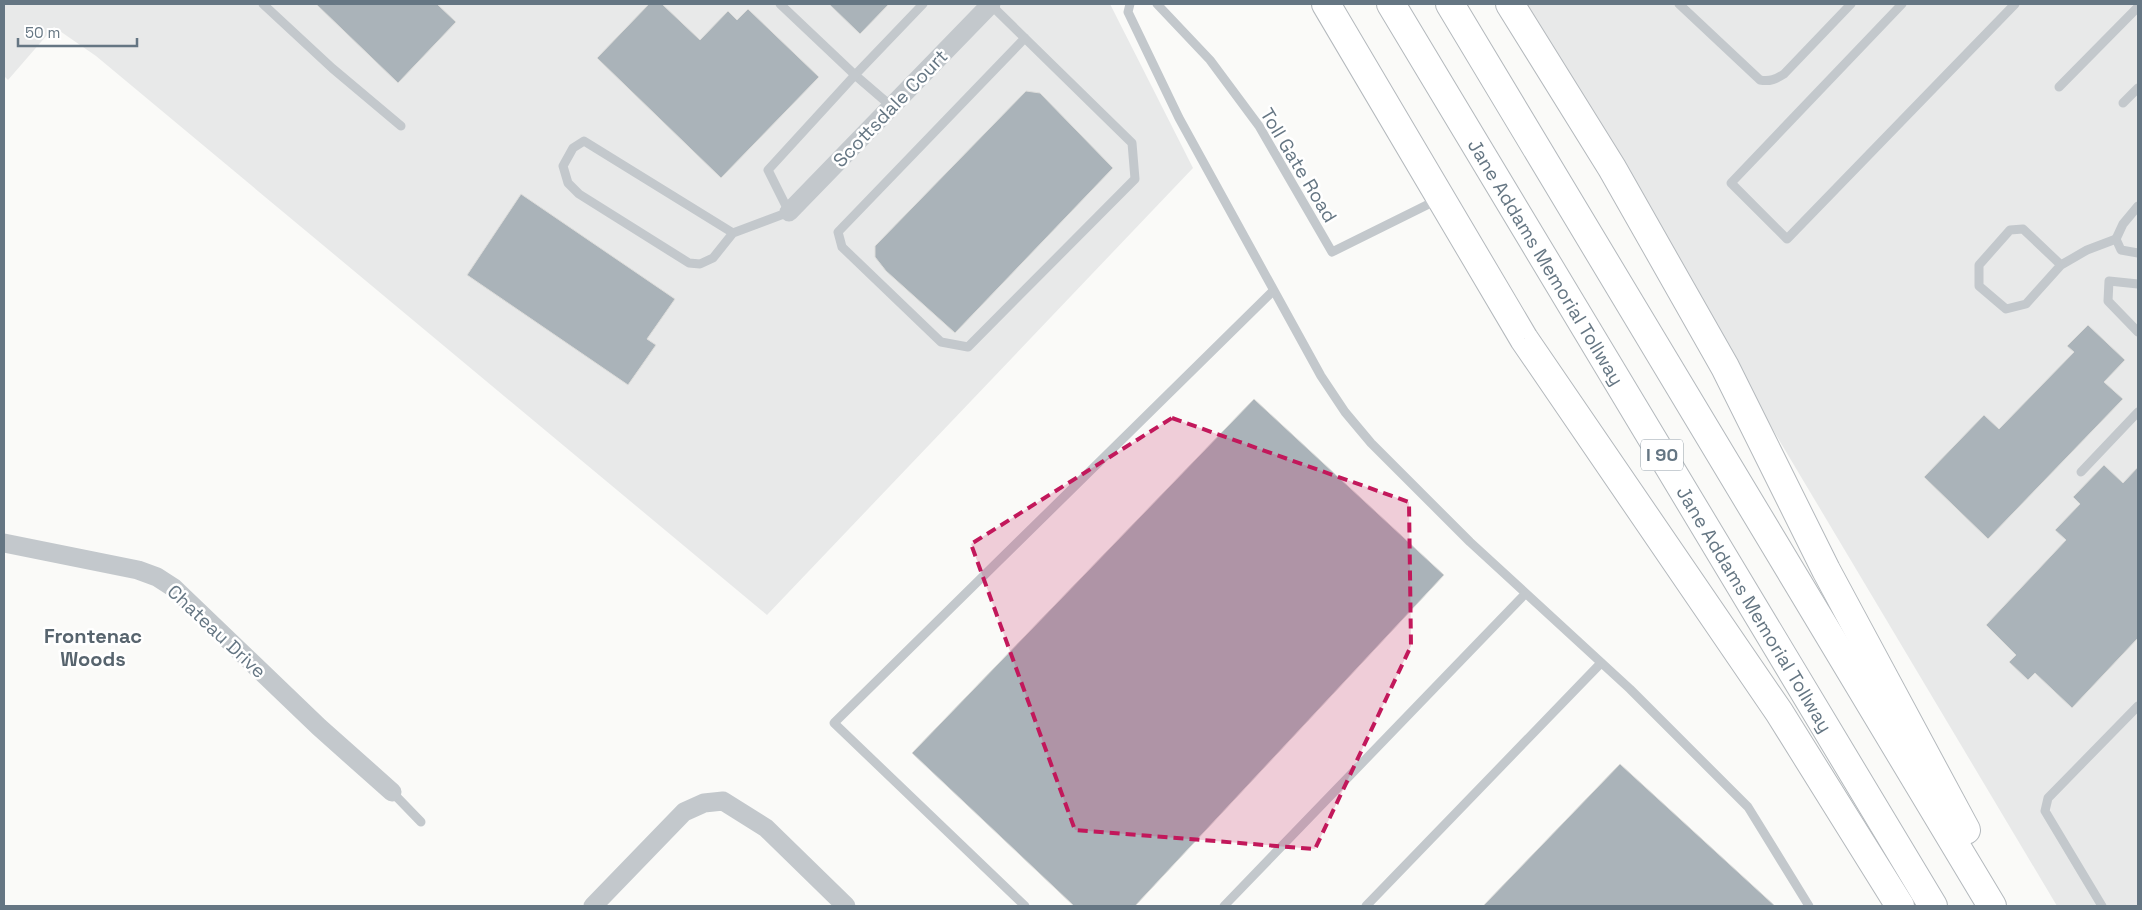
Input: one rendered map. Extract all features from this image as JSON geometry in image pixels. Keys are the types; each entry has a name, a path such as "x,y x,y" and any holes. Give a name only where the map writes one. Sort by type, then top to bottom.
{"highway":[{"path":"1326,4 1524,339 1779,712 1900,906"},
{"name":"Jane Addams Memorial Tollway","path":"1391,4 1933,906"},
{"name":"I 90","path":"1450,4 1992,906"},
{"path":"1510,4 1612,168 1724,367 1826,570 2007,906"}],"street":[{"name":"Scottsdale Court","path":"789,212 990,4"},
{"name":"Chateau Drive","path":"4,543 138,570 157,577 174,588 319,727 392,792"},
{"path":"593,906 684,812 704,803 723,802 766,828 846,906"}],"lane":[{"path":"263,4 332,68 401,126"},
{"path":"780,4 855,75 891,106"},
{"path":"733,233 584,141 573,148 563,166 568,183 579,194 689,263 700,264 713,258 733,233 789,212 768,170 923,4"},
{"path":"990,4 1025,38 1132,143 1135,178 968,347 941,342 842,247 838,232 1025,38"},
{"path":"1130,4 1128,12 1179,118 1320,376 1345,412 1371,443 1470,542 1601,663 1748,807 1806,905"},
{"name":"Toll Gate Road","path":"1156,4 1210,60 1259,126 1332,252 1441,198"},
{"path":"1679,4 1760,80 1766,81 1784,74 1851,4"},
{"path":"1902,4 1731,183 1787,240 2015,4"},
{"path":"2059,87 2138,7"},
{"path":"2123,103 2138,88"},
{"path":"2138,206 2122,224 2116,239 2121,250 2138,253"},
{"path":"2061,265 2023,228 2010,230 1979,265 1979,286 2006,309 2026,304 2061,265 2087,250 2116,239"},
{"path":"2138,284 2109,280 2108,301 2138,332"},
{"path":"1025,906 834,724 1273,291"},
{"path":"2081,472 2138,412"},
{"path":"1224,906 1526,594"},
{"path":"1366,906 1601,663"},
{"path":"2102,906 2045,811 2046,805 2048,798 2138,706"},
{"path":"392,792 421,822"}],"highlighted area":[{"path":"1172,418 1409,502 1411,646 1315,849 1075,830 971,544"}],"shaded area":[{"path":"4,4 1110,4 1193,168 767,615 96,56 54,27 8,80 4,76"},
{"path":"1519,4 2138,4 2138,906 2057,906"}],"building":[{"path":"316,4 437,4 456,22 398,83"},
{"path":"649,4 662,4 700,40 728,11 737,20 748,9 819,77 721,178 597,58"},
{"path":"829,4 889,4 860,34"},
{"path":"1026,91 1040,93 1113,168 955,333 886,271 875,257 875,246"},
{"path":"521,194 675,299 647,339 656,345 628,385 467,275"},
{"path":"2088,325 2125,360 2104,382 2123,399 1988,539 1924,477 1984,415 1999,429 2074,352 2067,346"},
{"path":"1254,399 1444,575 1135,906 1074,906 912,753"},
{"path":"2104,465 2123,483 2138,467 2138,638 2072,708 2035,673 2028,680 2009,662 2016,655 1986,625 2066,540 2055,530 2080,504 2073,497"},
{"path":"1620,764 1775,906 1483,906"}],"district":[{"name":"Frontenac Woods","path":"93,648"}]}
